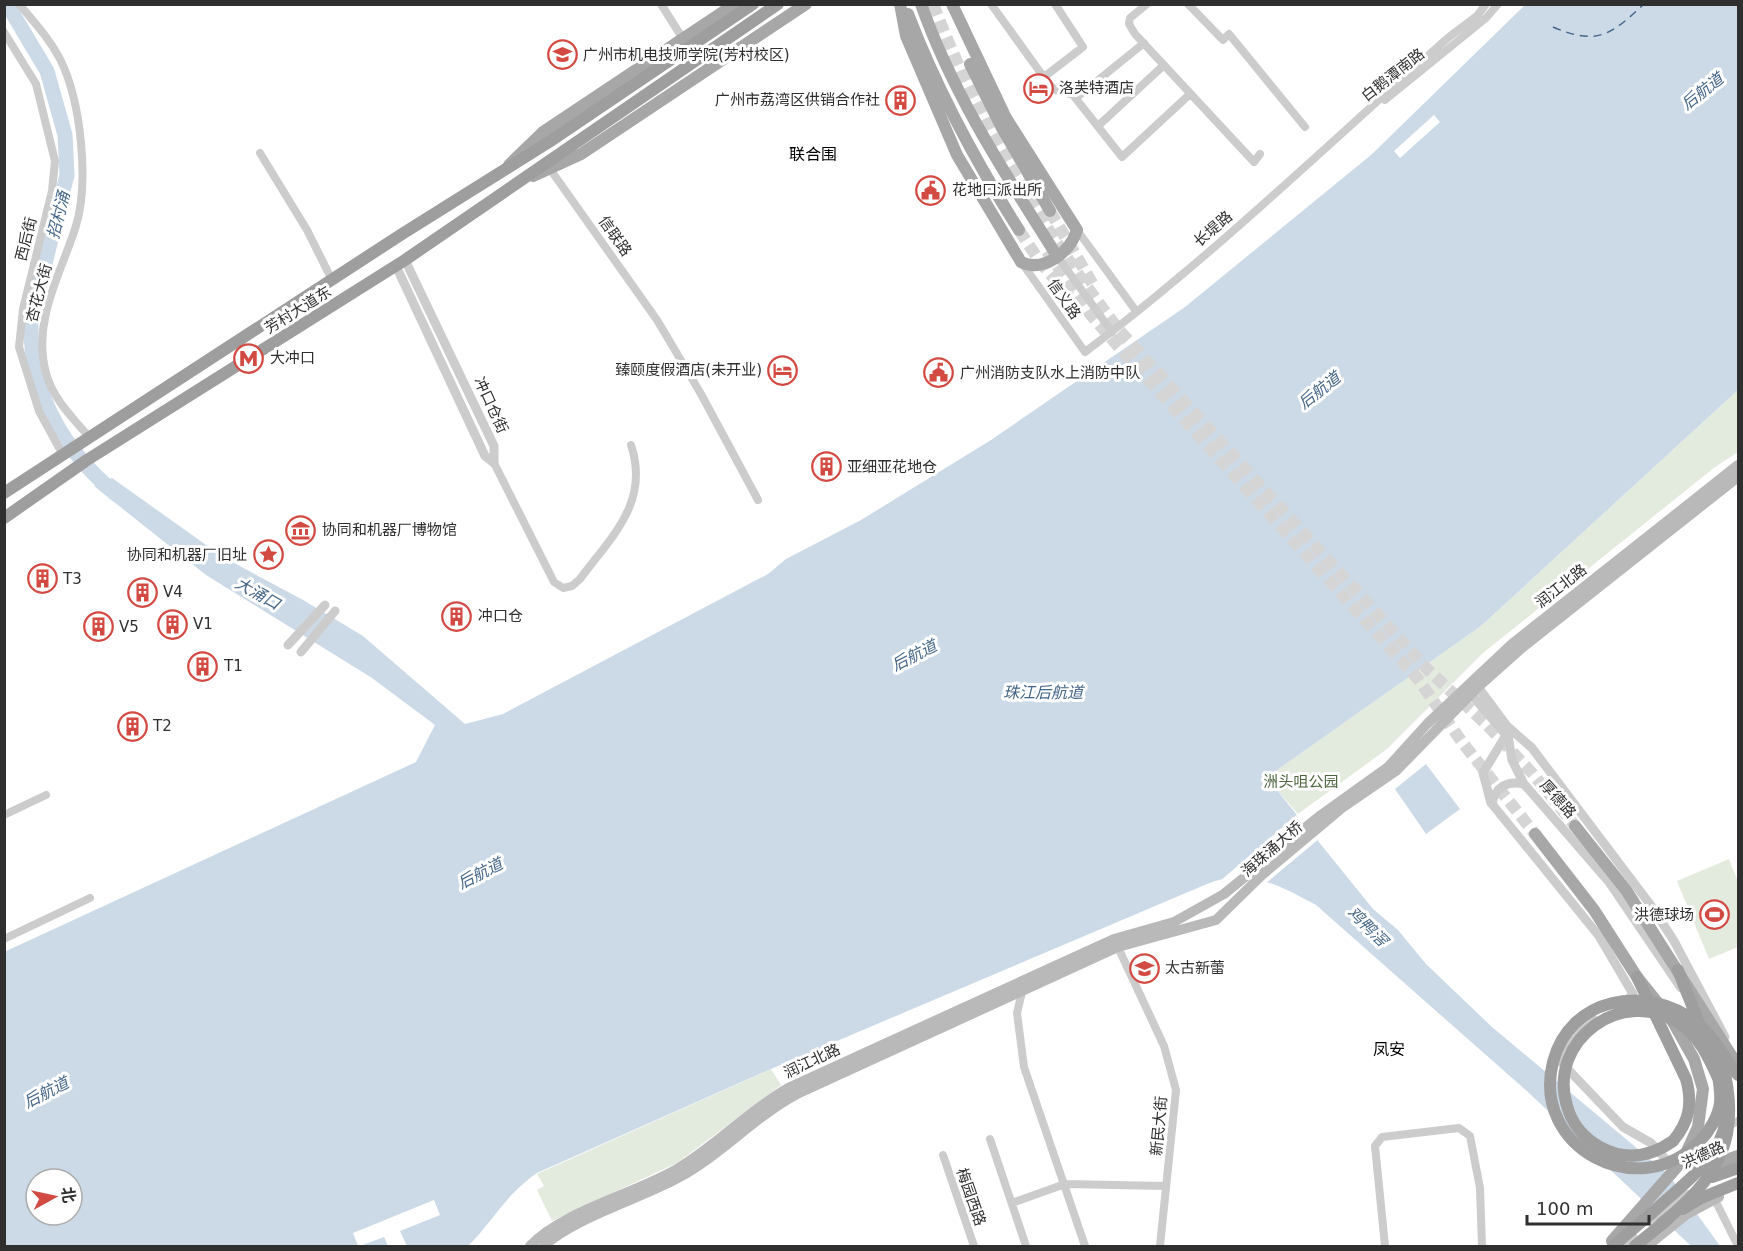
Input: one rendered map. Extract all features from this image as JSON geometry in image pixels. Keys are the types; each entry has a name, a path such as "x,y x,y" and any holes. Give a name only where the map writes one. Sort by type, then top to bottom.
{"highway":[{"name":"芳村大道东","path":"4,493 631,87 753,4"},
{"name":"芳村大道东","path":"4,518 83,463 400,263 777,4"},
{"path":"1678,970 1690,1010 1718,1071 1720,1104 1706,1135 1692,1150 1675,1160 1654,1166 1615,1166 1582,1151 1563,1128 1552,1100 1551,1069 1561,1041 1579,1019 1598,1008 1621,1001 1643,999 1690,1010 1715,1040 1738,1075"},
{"path":"1635,1246 1655,1217 1713,1155 1725,1122 1726,1105 1723,1089 1698,1040 1679,1023 1651,1012 1636,1012 1612,1016 1593,1024 1580,1036 1570,1052 1563,1081 1568,1111 1578,1128 1602,1148 1629,1156 1653,1153 1672,1141 1686,1123 1690,1102 1686,1079 1670,1049 1637,977"},
{"path":"1633,994 1670,1049"},
{"path":"1613,1245 1710,1181 1723,1164 1737,1128 1736,1100 1731,1080 1690,1010"},
{"path":"1655,1217 1694,1185 1738,1167"},
{"path":"1655,1217 1738,1183"}],"main road":[{"name":"芳村大道东","path":"505,168 543,132 735,4"},
{"name":"芳村大道东","path":"515,184 580,154 806,4"},
{"path":"903,4 947,109 984,175 1019,230"},
{"path":"903,4 906,36 957,155 1022,262 1037,266 1057,256 1072,243 1077,230 1006,117 952,4"},
{"path":"921,4 937,47 977,126 1057,256"},
{"path":"945,4 979,84 1050,211"},
{"name":"润江北路","path":"1415,745 1472,689 1512,644 1738,465"},
{"name":"润江北路","path":"1472,689 1738,477"},
{"name":"海珠涌大桥","path":"1128,939 1216,920 1226,913 1262,875 1342,808 1396,771 1415,745"},
{"name":"海珠涌大桥","path":"1128,939 1174,922 1231,889 1321,815 1415,745"},
{"path":"1575,826 1626,890 1736,1061"},
{"path":"1535,834 1594,910 1637,977 1659,1001 1681,1036 1698,1071 1703,1095 1693,1141 1676,1180 1655,1217 1647,1246"},
{"name":"润江北路","path":"530,1246 565,1222 677,1169 757,1108 788,1088 1128,939"},
{"name":"润江北路","path":"544,1246 569,1230 679,1178 761,1115 788,1099 1022,992 1116,943"},
{"name":"洪德路","path":"1676,1180 1738,1156"},
{"path":"1655,1217 1693,1200 1710,1189 1738,1178"},
{"path":"1693,1200 1714,1198 1738,1189"}],"street":[{"name":"杏花大街","path":"19,4 47,37 67,75 75,106 81,159 81,204 46,310 42,351 45,371 52,390 88,437"},
{"path":"661,4 683,39"},
{"path":"991,4 1055,90 1076,98 1122,157 1190,94"},
{"path":"1044,76 1083,47 1055,4"},
{"path":"1147,4 1130,18 1129,24 1164,66 1254,162 1260,154"},
{"path":"1188,4 1223,40 1229,34 1305,127"},
{"name":"白鹅潭南路","path":"1354,121 1449,37 1477,16 1486,4"},
{"name":"白鹅潭南路","path":"1354,121 1392,95 1486,18 1498,4"},
{"name":"西后街","path":"4,32 36,84 55,161 52,191 23,309 19,347 36,404 69,450"},
{"path":"1076,98 1144,43"},
{"path":"1098,126 1164,66"},
{"name":"长堤路","path":"1085,352 1112,332 1264,202 1354,121"},
{"path":"261,153 332,280"},
{"name":"信联路","path":"550,169 657,320 701,394 758,500"},
{"path":"1077,230 1136,311"},
{"path":"1057,256 1112,332"},
{"name":"信义路","path":"1022,262 1085,352"},
{"name":"冲口仓街","path":"400,263 485,456 494,463"},
{"path":"494,463 554,582 563,588 572,586 580,579 625,519 636,491 637,463 631,445"},
{"path":"288,645 325,604"},
{"path":"300,652 335,611"},
{"path":"1472,689 1506,735 1483,773 1491,804 1599,936 1633,994 1616,1008 1576,1033 1560,1061 1623,1127 1651,1143 1668,1159 1676,1180"},
{"name":"厚德路","path":"1472,689 1537,754 1664,924 1707,999 1736,1061"},
{"path":"1507,726 1512,760 1524,784"},
{"name":"厚德路","path":"1491,804 1494,794 1502,786 1514,782 1524,784 1609,882 1690,1010"},
{"path":"4,816 46,795"},
{"path":"4,939 90,898"},
{"name":"新民大街","path":"1116,943 1164,1046 1176,1090 1160,1246"},
{"path":"1022,992 1017,1013 1024,1067 1085,1246"},
{"path":"1703,1095 1706,1116 1715,1128 1725,1128 1738,1121"},
{"path":"1385,1246 1375,1146 1382,1137 1460,1128 1470,1136 1480,1188 1482,1246"},
{"path":"990,1139 1026,1246"},
{"name":"梅园西路","path":"943,1155 974,1246"},
{"path":"1693,1200 1738,1167"},
{"path":"1012,1203 1065,1184 1166,1186"},
{"path":"1714,1198 1738,1246"}],"green space":[{"name":"洲头咀公园","path":"1738,390 1738,452 1715,467 1483,653 1387,749 1298,814 1276,789 1270,792 1268,782 1273,773 1481,626"},
{"name":"洪德球场","path":"1729,859 1738,882 1738,947 1709,959 1677,881"},
{"path":"771,1069 781,1085 677,1163 552,1221 537,1190 544,1186 537,1174"}],"water":[{"name":"珠江后航道","path":"1525,5 1738,5 1738,390 1481,626 1273,773 1268,782 1270,792 1276,789 1373,909 1398,930 1426,964 1492,1027 1669,1175 1720,1246 1691,1246 1529,1093 1316,905 1290,891 1263,881 1236,877 1207,884 771,1069 537,1173 516,1190 468,1246 407,1246 400,1231 440,1215 434,1200 353,1233 358,1246 5,1246 4,952 416,762 435,725 372,678 206,575 94,486 112,478 223,557 303,600 363,636 465,724 503,714 768,574 786,559 861,520 991,440 1185,307 1371,155"},
{"path":"1426,764 1460,809 1426,834 1395,789"},
{"path":"384,1237 388,1246 360,1246"}],"pier":[{"path":"1434,115 1440,122 1400,158 1394,151"},
{"path":"1300,812 1320,838 1265,884 1219,882"}],"waterway":[{"name":"招村涌","path":"7,4 47,71 65,135 67,175 31,320 36,371 53,418 66,439 80,459 117,495"}],"ferry route":[{"path":"1553,27 1581,36 1603,34 1622,23 1644,4"}],"tunnel":[{"path":"933,4 970,90 1014,174 1064,254 1119,330 1428,670 1486,724 1533,774 1575,826"},
{"path":"1050,211 1095,288"},
{"path":"1019,230 1040,262 1075,303"},
{"path":"1047,251 1091,315 1418,679 1462,742 1535,834"}],"place":[{"name":"广州市机电技师学院(芳村校区)","path":"562,55"},
{"name":"洛芙特酒店","path":"1038,88"},
{"name":"广州市荔湾区供销合作社","path":"901,100"},
{"name":"花地口派出所","path":"931,190"},
{"name":"大冲口","path":"249,358"},
{"name":"臻颐度假酒店(未开业)","path":"783,370"},
{"name":"广州消防支队水上消防中队","path":"939,373"},
{"name":"亚细亚花地仓","path":"826,467"},
{"name":"协同和机器厂博物馆","path":"301,530"},
{"name":"协同和机器厂旧址","path":"268,555"},
{"name":"T3","path":"42,579"},
{"name":"V4","path":"142,592"},
{"name":"冲口仓","path":"457,616"},
{"name":"V1","path":"172,624"},
{"name":"V5","path":"98,627"},
{"name":"T1","path":"203,666"},
{"name":"T2","path":"132,726"},
{"name":"洪德球场","path":"1715,915"},
{"name":"太古新蕾","path":"1144,968"}],"district":[{"name":"联合围","path":"813,154"},
{"name":"凤安","path":"1389,1049"}],"water label":[{"name":"后航道","path":"1702,91"},
{"name":"后航道","path":"1319,390"},
{"name":"大涌口","path":"258,593"},
{"name":"后航道","path":"914,655"},
{"name":"后航道","path":"480,873"},
{"name":"鸡鸭滘","path":"1368,926"},
{"name":"后航道","path":"46,1092"}]}
